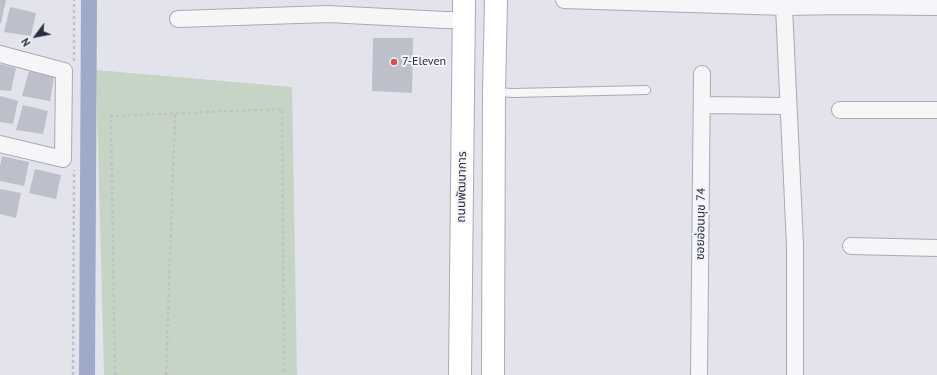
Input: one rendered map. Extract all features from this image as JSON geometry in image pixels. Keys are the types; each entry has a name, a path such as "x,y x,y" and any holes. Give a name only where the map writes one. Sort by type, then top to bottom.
{"main road":[{"path":"493,375 494,92 496,0"},
{"name":"ถนนพัฒนาการ","path":"460,375 464,10"}],"street":[{"path":"564,0 720,3 784,7 843,3 937,7"},
{"path":"178,19 327,7 445,20 464,10"},
{"path":"784,7 795,245 795,375"},
{"path":"0,54 64,71 62,159 0,144"},
{"name":"ซอยอ่อนนุช 74","path":"699,375 702,74"},
{"path":"702,105 788,106"},
{"path":"840,110 937,110"},
{"path":"851,246 937,248"}],"lane":[{"path":"494,92 513,93 646,90"}],"path":[{"path":"74,0 74,64"},
{"path":"115,375 111,116 282,109 284,375"},
{"path":"166,375 175,113"},
{"path":"73,375 74,167"}],"green space":[{"path":"96,70 292,87 297,375 104,375"}],"building":[{"path":"0,0 6,0 1,23 0,23"},
{"path":"10,7 36,13 31,36 4,32"},
{"path":"373,38 413,38 412,93 372,91"},
{"path":"0,64 16,68 11,91 0,90"},
{"path":"29,71 54,77 50,101 22,96"},
{"path":"0,96 18,101 13,124 0,122"},
{"path":"23,105 48,111 43,134 16,130"},
{"path":"2,156 29,162 24,186 0,181"},
{"path":"35,169 61,175 56,199 29,193"},
{"path":"0,189 21,193 16,218 0,214"}],"waterway":[{"path":"87,375 89,0"}],"place":[{"name":"7-Eleven","path":"394,62"}]}
